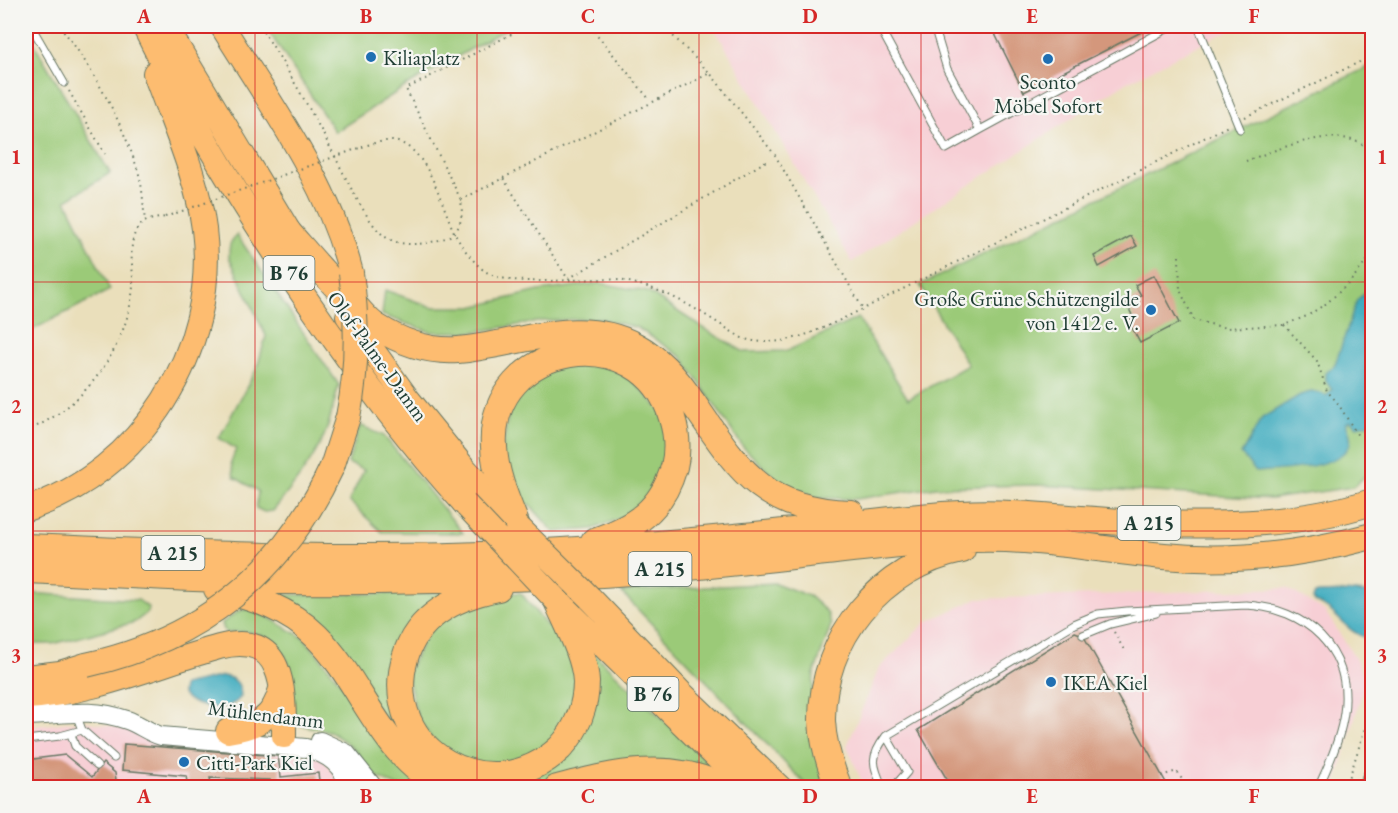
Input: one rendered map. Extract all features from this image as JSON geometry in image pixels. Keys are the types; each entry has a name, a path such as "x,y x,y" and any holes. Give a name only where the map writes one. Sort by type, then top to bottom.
{"highway":[{"path":"26,509 51,501 97,474 145,427 165,399 181,369 202,301 205,271 204,241 196,188 137,26"},
{"name":"Olof-Palme-Damm","path":"144,26 207,144 282,263 376,399 465,504 557,601"},
{"name":"Olof-Palme-Damm","path":"165,26 287,231 406,398 507,510 682,694 780,788"},
{"path":"26,677 60,673 126,654 165,639 207,616 240,592 267,566 295,533 315,501 332,467 348,417 355,381 356,313 351,273 342,239 321,189 296,144 222,26"},
{"path":"287,231 375,326 405,342 433,349 457,350 552,334 597,333 614,337 653,356 681,384 731,456 768,492 794,505 826,512 923,516"},
{"path":"507,510 497,464 494,435 499,410 520,378 531,368 555,356 570,352 602,353 618,358 647,376 666,401 676,431 675,462 665,492 656,505 629,527 561,564 518,583 468,596 430,617 407,651 403,666 402,694 409,723 416,736 432,753 458,769 474,775 509,776 545,761 567,741 582,711 586,680 582,662 557,601"},
{"name":"A 215","path":"26,570 283,580 376,581 561,564 707,540 923,516 965,513 1152,523 1252,523 1317,515 1372,502"},
{"path":"839,788 825,747 823,708 834,657 847,628 873,596 892,580 928,560 947,553 1018,539 1185,558 1250,557 1329,547 1372,536"},
{"name":"A 215","path":"26,547 320,556 421,556 561,564 708,565 922,542 1018,539"},
{"path":"1329,547 1372,550"},
{"path":"131,575 230,592 268,604 304,625 328,649 382,730 401,754 422,774 447,788"},
{"name":"B 76","path":"557,601 748,788"},
{"path":"26,697 85,689 184,657 240,643 256,646 270,656 280,677 284,701 285,741"},
{"path":"26,665 86,665"},
{"path":"228,731 246,728 262,721 275,706 281,686"},
{"path":"557,788 606,776 652,770 687,774 724,788"}],"main road":[{"path":"1370,788 1372,779"}],"street":[{"name":"Mühlendamm","path":"26,716 76,711 109,715 134,722 228,731 285,741 326,756 338,764 345,774 349,788"},
{"name":"Mühlendamm","path":"134,722 146,731 161,736 320,741 340,750 350,758 374,788"},
{"path":"306,748 333,773 337,788"}],"lane":[{"path":"31,26 64,83"},
{"path":"879,26 946,149 1172,26"},
{"path":"934,26 947,69 980,130"},
{"path":"1198,26 1238,125"},
{"path":"883,788 874,767 875,751 886,736 1074,624 1098,614 1246,605 1263,606 1296,616 1321,636 1339,665 1344,713 1324,777 1318,788"},
{"path":"1083,635 1110,624 1171,610"},
{"path":"76,711 82,730 114,758"},
{"path":"26,740 71,734 82,730"},
{"path":"71,734 75,746 97,766"},
{"path":"886,736 907,772 893,788"}],"path":[{"path":"60,26 95,75 117,121 138,172 145,221"},
{"path":"260,26 373,224 381,234 393,241 410,244 441,239 454,234 463,210 461,200 405,89 527,26"},
{"path":"590,26 649,99"},
{"path":"659,26 664,28 710,73 776,155 863,309"},
{"path":"26,430 60,411 83,391 99,374 116,347 129,310 134,236 139,226 145,221 165,217 378,142 397,142 415,152 437,190 454,234 483,270 491,275 506,279 538,281 598,278 622,280 660,290 699,310 742,338 753,342 770,342 806,335 863,309 1238,125 1372,56"},
{"path":"461,200 710,73"},
{"path":"64,83 105,154"},
{"path":"1246,161 1295,143 1322,138 1350,139 1365,146 1372,157"},
{"path":"568,279 768,160"},
{"path":"503,178 568,279"},
{"path":"1179,256 1180,290 1194,320 1226,328 1284,324 1307,316 1327,303 1349,283 1367,261 1372,249"},
{"path":"1284,324 1317,361 1327,391 1337,402 1358,436"},
{"path":"1110,624 1124,650"},
{"path":"1346,788 1372,706"},
{"path":"1161,776 1177,771 1187,788"},
{"path":"259,788 260,781"}],"shaded area":[{"path":"713,26 1241,26 1208,40 1122,85 852,262"},
{"path":"1287,588 1325,611 1366,679 1335,787 864,787 847,746 879,668 926,622 977,599"},
{"path":"83,721 122,728 150,737 323,758 344,788 26,788 26,727"}],"green space":[{"name":"Kiliaplatz","path":"265,26 511,26 403,88 335,132"},
{"path":"26,30 110,173 66,200 110,290 26,333"},
{"path":"1370,66 1372,72 1372,470 1353,487 1271,499 1038,485 936,487 856,499 817,498 779,481 743,447 682,357 638,328 599,318 543,321 473,332 431,332 382,315 385,290 432,307 472,307 539,291 600,283 648,292 744,352 787,351 858,318 908,399 968,365 920,285"},
{"path":"237,235 339,385 329,424 314,456 273,511 264,512 256,508 258,491 234,477 231,462 236,449 219,438 257,368 266,336 229,257 230,245"},
{"path":"551,365 619,366 666,416 667,467 636,512 593,529 554,532 529,504 525,506 515,492 501,460 511,398"},
{"path":"360,425 384,436 463,533 382,532 349,501 364,470 348,463"},
{"path":"775,583 809,596 827,612 831,625 814,674 810,718 829,787 808,787 621,592"},
{"path":"26,593 138,600 149,608 148,612 135,622 52,644 26,644"},
{"path":"443,593 444,600 395,683 455,774 566,750 584,644 722,776 566,780 533,787 466,787 437,776 278,595"},
{"path":"521,593 547,626 552,622 561,637 576,667 574,713 539,756 473,768 421,732 407,674 432,623 489,596"},
{"path":"252,608 304,638 427,787 398,787 374,775 355,750 343,740 329,731 301,725 296,721 292,678 285,656 278,647 261,635 251,632 227,633 224,630 222,623 239,611"}],"water":[{"path":"1372,287 1372,423 1356,426 1351,421 1346,423 1350,434 1349,446 1343,454 1333,459 1307,467 1256,472 1241,454 1262,418 1300,395 1311,392 1326,396 1332,390 1326,381 1326,373 1335,365 1357,300"},
{"path":"1354,592 1372,596 1372,633 1367,638 1353,631 1313,599 1315,594 1319,593"},
{"path":"223,676 234,680 240,691 241,696 229,705 202,706 194,703 182,693 183,685"}],"building":[{"name":"Sconto Möbel Sofort","path":"991,26 1153,26 1024,92"},
{"path":"1131,236 1137,246 1099,267 1094,256"},
{"name":"Große Grüne Schützengilde von 1412 e. V.","path":"1154,275 1179,323 1140,343 1128,320 1133,317 1126,303 1141,295 1135,285"},
{"name":"IKEA Kiel","path":"1075,632 1083,635 1169,788 952,788 918,730"},
{"name":"Citti-Park Kiel","path":"124,744 278,756 281,777 318,773 320,788 271,788 270,780 210,778 212,788 188,788 186,776 122,770"},
{"path":"65,755 92,777 103,763 115,773 117,788 26,788 26,760"}],"place":[{"name":"Kiliaplatz","path":"371,57"},
{"name":"Sconto Möbel Sofort","path":"1048,59"},
{"name":"Große Grüne Schützengilde von 1412 e. V.","path":"1151,310"},
{"name":"IKEA Kiel","path":"1051,682"},
{"name":"Citti-Park Kiel","path":"184,762"}]}
